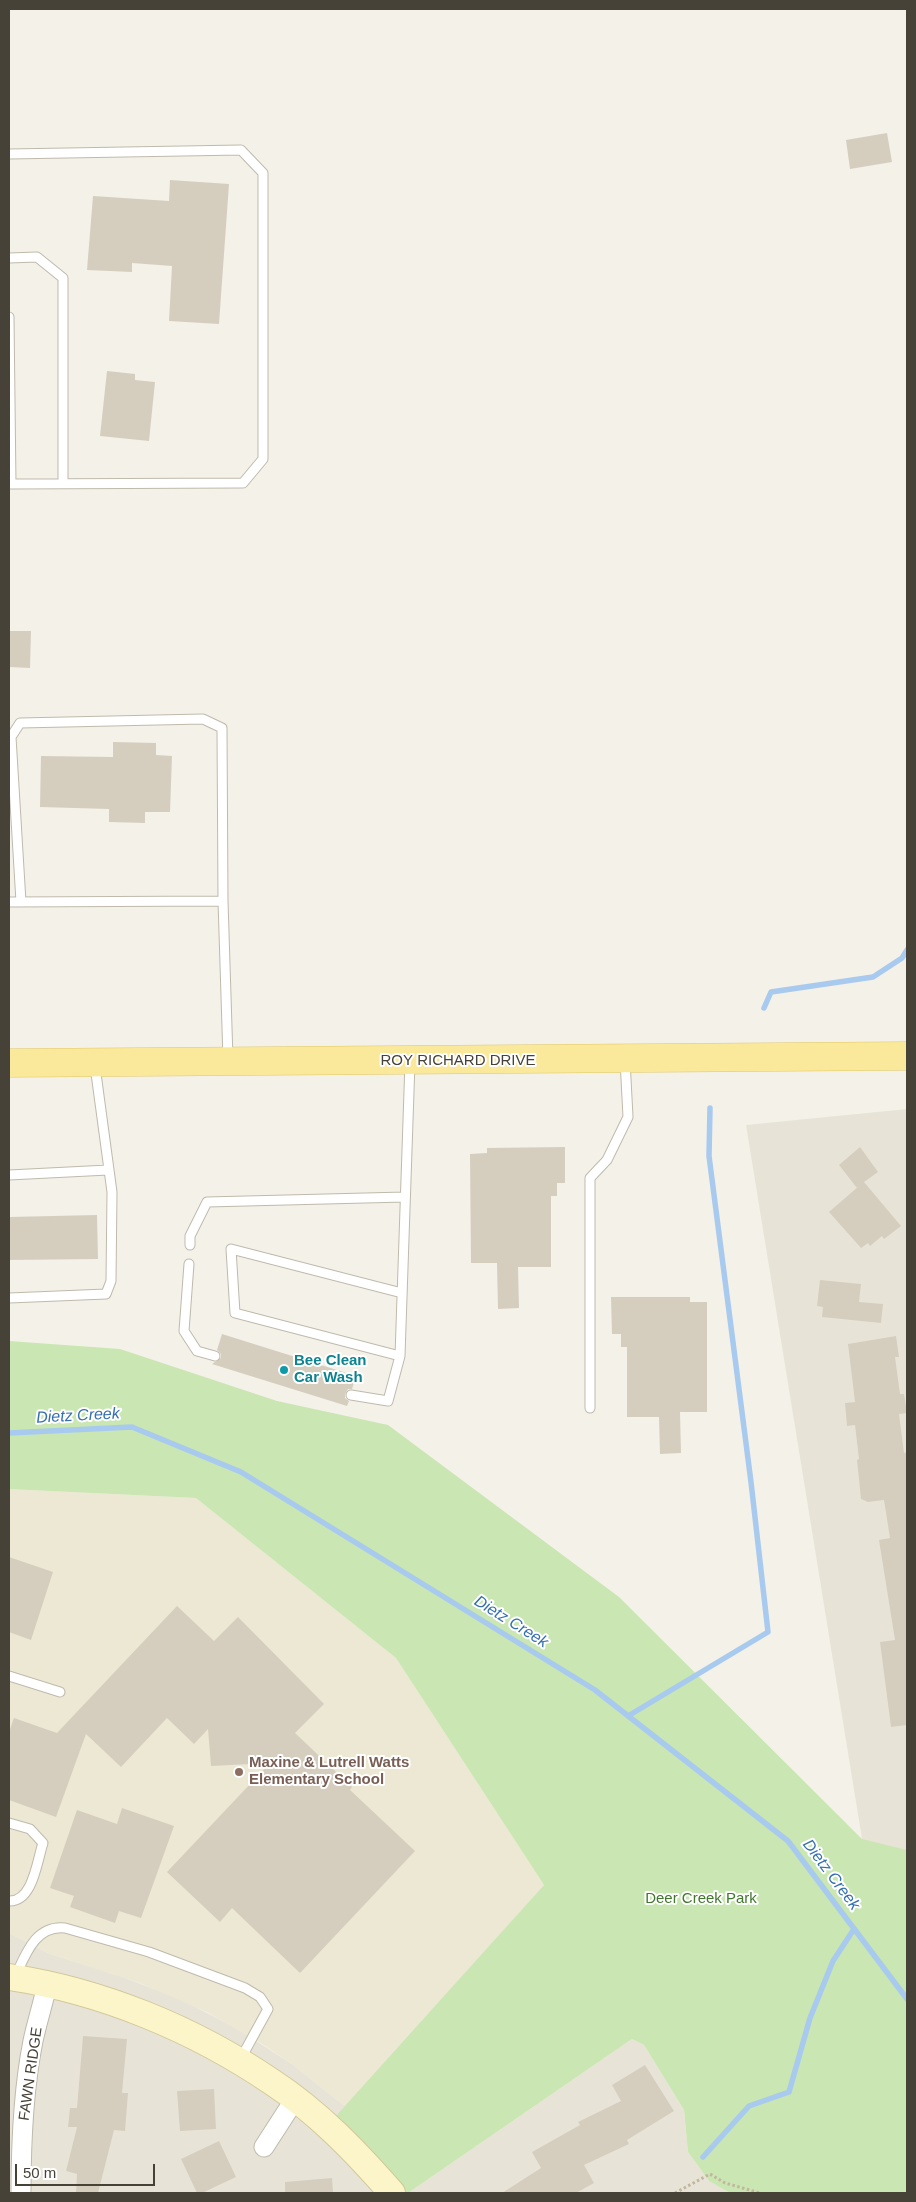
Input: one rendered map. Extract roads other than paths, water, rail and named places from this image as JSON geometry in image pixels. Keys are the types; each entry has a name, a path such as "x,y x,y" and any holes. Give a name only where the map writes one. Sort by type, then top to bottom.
{"main road":[{"name":"ROY RICHARD DRIVE","path":"9,1063 625,1060 907,1056"}],"street":[{"path":"12,1977 110,2001 162,2022 221,2050 274,2082 340,2138 392,2193"},
{"name":"FAWN RIDGE","path":"21,2193 21,2150 26,2091 34,2040 47,1985"},
{"path":"264,2147 295,2100"}],"lane":[{"path":"9,154 241,150 263,173 262,459 243,483 10,484 9,317"},
{"path":"9,258 37,257 63,278 63,483"},
{"path":"21,902 11,737 20,724 203,719 222,728 223,901 228,1062"},
{"path":"9,902 223,901"},
{"path":"590,1408 590,1178 608,1160 628,1117 625,1060"},
{"path":"351,1395 388,1401 400,1356 410,1061"},
{"path":"9,1298 106,1294 111,1281 112,1192 95,1063"},
{"path":"9,1175 108,1170"},
{"path":"190,1244 190,1236 207,1202 405,1197"},
{"path":"400,1356 235,1313 231,1249 402,1293"},
{"path":"188,1264 184,1332 196,1351 215,1356"},
{"path":"9,1676 60,1692"},
{"path":"9,1823 30,1829 43,1842 28,1892 20,1898 9,1901"},
{"path":"12,1977 29,1947 41,1934 54,1927 65,1928 149,1952 245,1988 260,1997 268,2009 239,2062"}],"waterway":[{"path":"764,1008 771,992 873,977 902,958 907,950"},
{"path":"628,1716 768,1632 751,1482 709,1156 710,1108"},
{"name":"Dietz Creek","path":"9,1433 132,1427 241,1472 595,1690 788,1841 907,1999"},
{"path":"703,2157 749,2106 789,2092 810,2018 833,1961 854,1929"}],"place":[{"name":"Bee Clean Car Wash","path":"284,1370"},
{"name":"Maxine & Lutrell Watts Elementary School","path":"239,1772"}],"park label":[{"name":"Deer Creek Park","path":"701,1899"}]}
